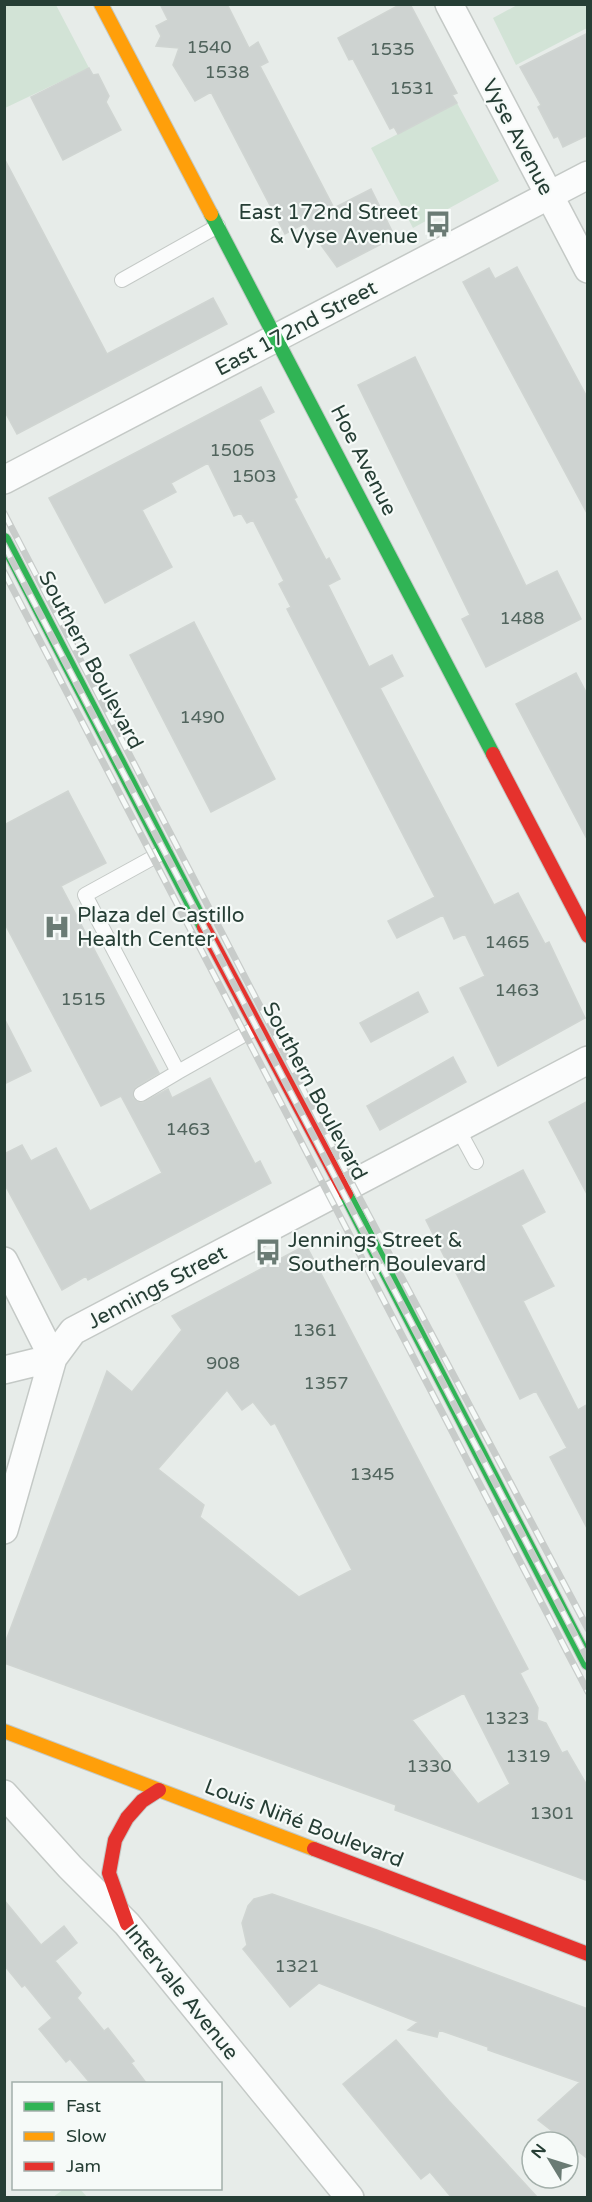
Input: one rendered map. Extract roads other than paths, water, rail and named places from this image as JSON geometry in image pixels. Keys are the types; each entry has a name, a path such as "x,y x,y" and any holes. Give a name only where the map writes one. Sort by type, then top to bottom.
{"street":[{"name":"Hoe Avenue","path":"101,4 588,936"},
{"name":"Vyse Avenue","path":"449,4 588,269"},
{"name":"East 172nd Street","path":"4,480 588,175"},
{"name":"Southern Boulevard","path":"4,540 588,1663"},
{"name":"Jennings Street","path":"4,1530 53,1358 73,1331 588,1060"},
{"path":"4,1261 53,1358 4,1370"},
{"name":"Louis Niñé Boulevard","path":"4,1731 588,1954"},
{"path":"127,1924 109,1873 115,1840 127,1818 142,1801 159,1790"},
{"name":"Intervale Avenue","path":"4,1794 70,1867 127,1924 350,2198"}],"lane":[{"path":"122,280 218,226"},
{"path":"166,850 86,895 178,1072"},
{"path":"141,1094 256,1028"},
{"path":"457,1127 476,1162"}],"railway":[{"path":"4,513 358,1195 588,1629"},
{"path":"4,545 588,1660"},
{"path":"4,572 588,1692"}],"place":[{"name":"East 172nd Street & Vyse Avenue","path":"438,224"},
{"name":"Plaza del Castillo Health Center","path":"57,927"},
{"name":"Jennings Street & Southern Boulevard","path":"268,1252"}]}
